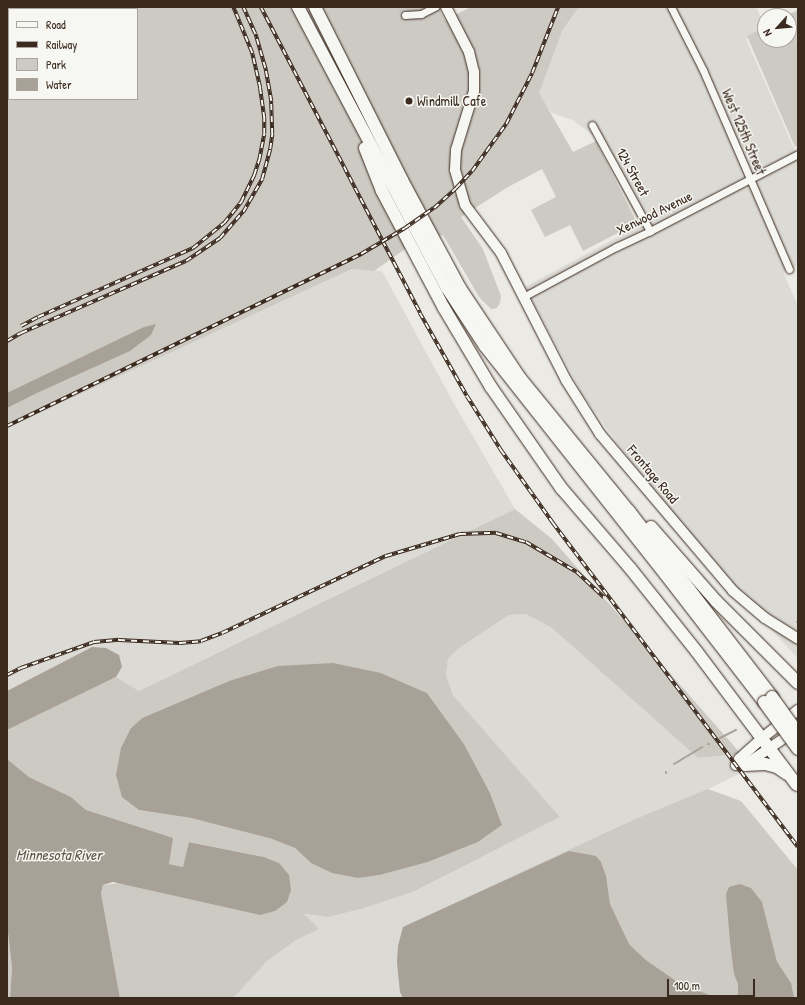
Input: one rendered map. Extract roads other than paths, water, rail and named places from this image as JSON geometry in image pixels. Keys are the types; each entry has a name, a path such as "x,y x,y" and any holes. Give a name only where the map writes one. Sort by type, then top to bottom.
{"highway":[{"path":"298,7 447,288 485,346 666,575 768,700 798,733"},
{"path":"315,7 402,180 460,288 520,378 607,484 768,700 798,749"},
{"path":"352,111 372,168 385,196 444,308 492,387 562,489 630,568 798,785"},
{"path":"607,484 650,525 716,601 798,683"},
{"path":"745,765 758,764 777,767 798,785"}],"street":[{"path":"405,15 421,14 435,7"},
{"name":"Frontage Road","path":"446,7 469,52 474,72 474,91 456,150 455,170 459,189 465,205 501,253 576,398 600,434 734,591 765,618 798,639"},
{"name":"West 125th Street","path":"671,7 703,70 789,269"},
{"name":"124 Street","path":"592,125 650,231"},
{"name":"Xenwood Avenue","path":"523,297 616,246 650,231 798,154"},
{"path":"798,710 762,738 739,759 736,765 745,765 798,728"}],"water":[{"path":"156,324 151,335 130,351 7,408 7,393 144,327"},
{"path":"92,647 106,648 119,655 122,667 116,677 7,730 7,691"},
{"path":"333,663 381,673 427,693 464,744 490,793 502,825 478,842 428,862 380,875 358,878 332,873 311,863 295,848 272,839 191,818 139,810 122,797 116,775 121,748 131,728 142,718 229,681 278,666"},
{"name":"Minnesota River","path":"7,759 29,777 71,797 86,810 173,838 169,864 183,867 189,842 264,857 279,863 289,875 291,890 287,902 275,911 260,915 113,882 103,885 101,893 120,998 10,998 12,968 7,924"},
{"path":"569,851 596,856 601,862 606,876 610,904 629,944 636,951 647,961 679,983 717,998 403,998 400,992 397,962 398,946 403,927"},
{"path":"740,884 751,888 762,902 777,962 791,983 794,998 733,998 738,994 738,984 734,974 726,894 729,887"}],"waterway":[{"path":"720,738 736,730"},
{"path":"674,764 702,747"}],"railway":[{"path":"21,326 193,248 224,223 241,202 254,175 259,160 264,134 264,118 260,88 252,53 233,7"},
{"path":"7,341 21,333 186,261 220,238 243,212 262,179 270,149 272,134 271,101 265,68 255,34 243,7"},
{"path":"261,7 420,313 467,396 501,450 553,523 798,847"},
{"path":"7,426 361,254 405,228 434,208 472,171 506,124 532,73 558,7"},
{"path":"7,675 21,668 94,642 119,640 180,643 201,641 222,633 386,556 460,534 496,533 526,542 577,572 604,597"}],"place":[{"name":"Windmill Cafe","path":"409,101"}]}
